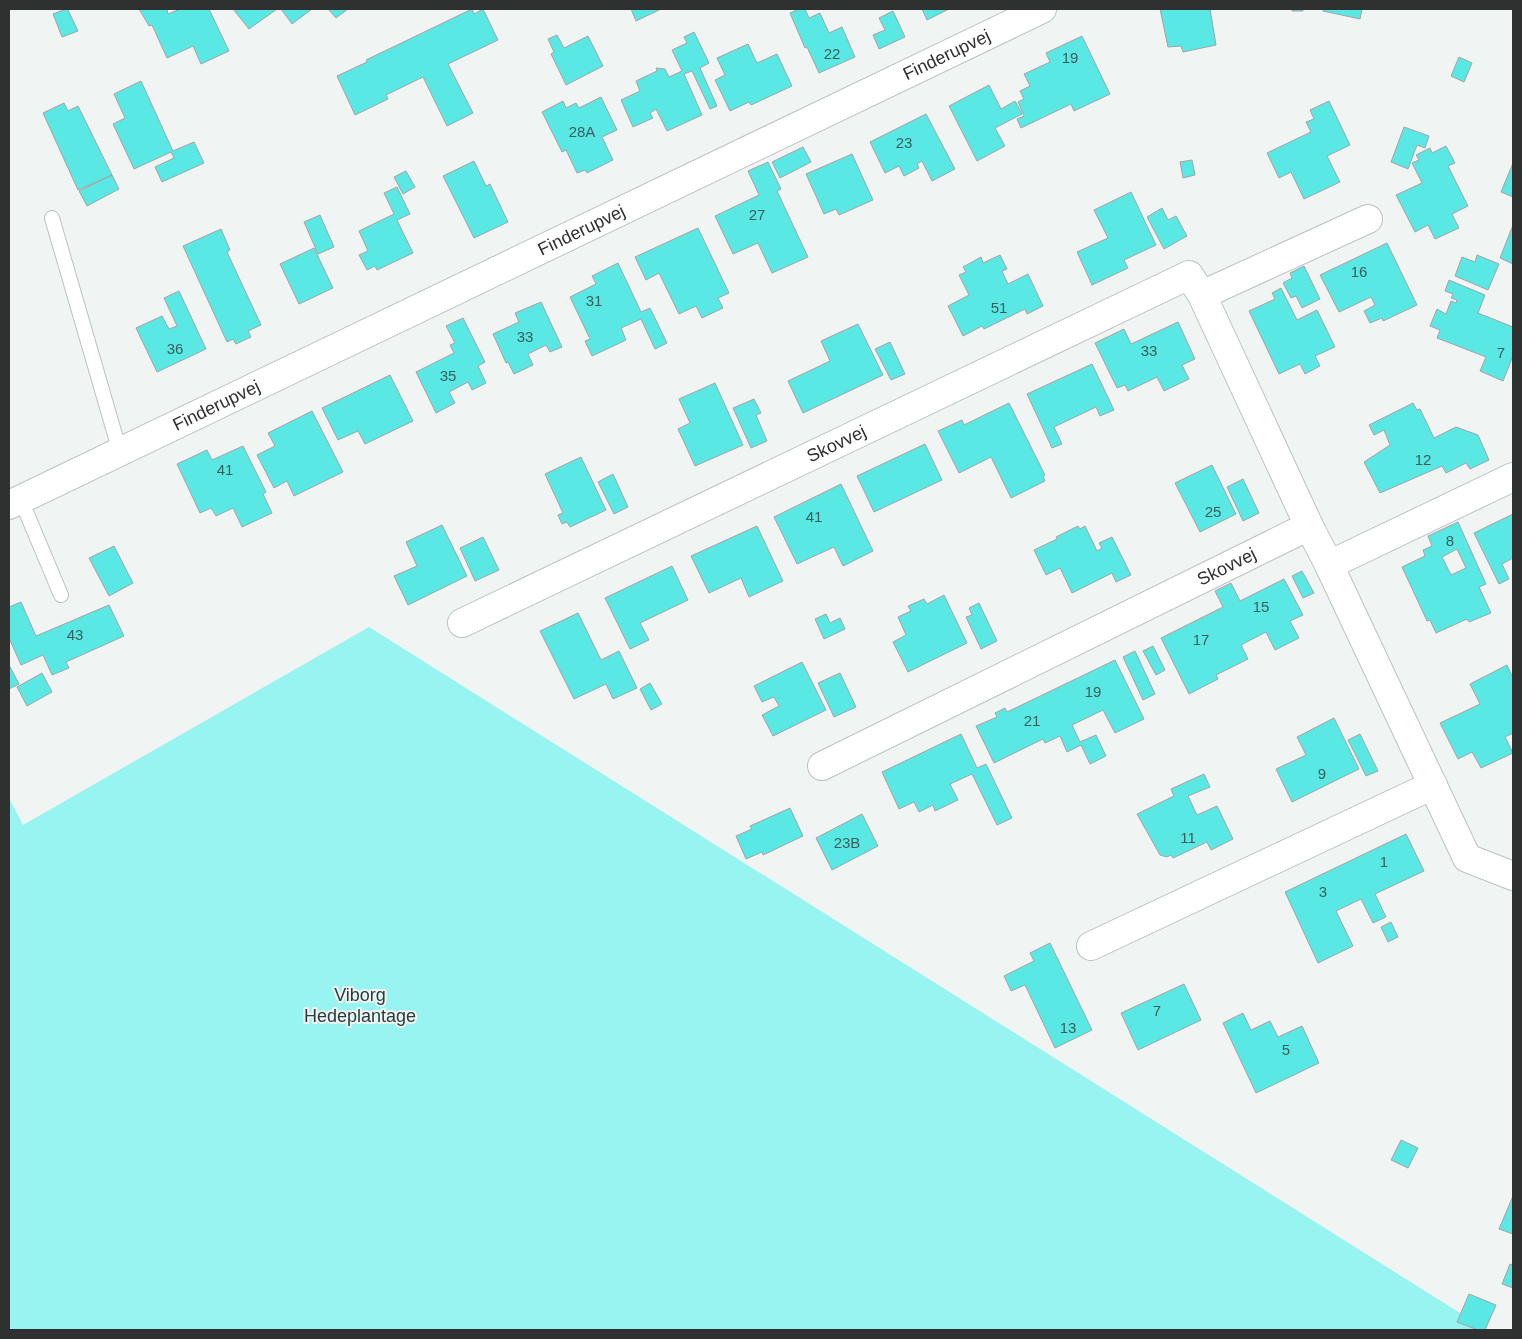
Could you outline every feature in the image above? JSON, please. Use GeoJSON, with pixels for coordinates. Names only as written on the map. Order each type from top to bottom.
{"type":"FeatureCollection","features":[{"type":"Feature","properties":{"kind":"street","name":"Finderupvej"},"geometry":{"type":"LineString","coordinates":[[15,503],[1042,9]]}},
{"type":"Feature","properties":{"kind":"street"},"geometry":{"type":"LineString","coordinates":[[1202,294],[1368,219]]}},
{"type":"Feature","properties":{"kind":"street","name":"Skovvej"},"geometry":{"type":"LineString","coordinates":[[462,623],[1189,275],[1202,294],[1309,526],[1467,858],[1513,876]]}},
{"type":"Feature","properties":{"kind":"street"},"geometry":{"type":"LineString","coordinates":[[1329,565],[1513,477]]}},
{"type":"Feature","properties":{"kind":"street","name":"Skovvej"},"geometry":{"type":"LineString","coordinates":[[822,766],[1309,526]]}},
{"type":"Feature","properties":{"kind":"street"},"geometry":{"type":"LineString","coordinates":[[1091,946],[1433,786]]}},
{"type":"Feature","properties":{"kind":"lane"},"geometry":{"type":"LineString","coordinates":[[52,218],[120,452]]}},
{"type":"Feature","properties":{"kind":"lane"},"geometry":{"type":"LineString","coordinates":[[15,503],[61,595]]}},
{"type":"Feature","properties":{"kind":"green space","name":"Viborg Hedeplantage"},"geometry":{"type":"Polygon","coordinates":[[[369,627],[1487,1330],[9,1330],[9,798],[23,825],[369,627]]]}},
{"type":"Feature","properties":{"kind":"building"},"geometry":{"type":"Polygon","coordinates":[[[70,9],[68,10],[78,31],[62,37],[53,14],[70,9]]]}},
{"type":"Feature","properties":{"kind":"building"},"geometry":{"type":"Polygon","coordinates":[[[139,9],[167,9],[168,14],[180,9],[209,9],[229,51],[201,64],[193,46],[167,58],[152,25],[149,26],[139,9]]]}},
{"type":"Feature","properties":{"kind":"building"},"geometry":{"type":"Polygon","coordinates":[[[233,9],[277,9],[249,29],[233,9]]]}},
{"type":"Feature","properties":{"kind":"building"},"geometry":{"type":"Polygon","coordinates":[[[281,9],[312,9],[292,24],[281,9]]]}},
{"type":"Feature","properties":{"kind":"building"},"geometry":{"type":"Polygon","coordinates":[[[328,9],[348,9],[336,18],[328,9]]]}},
{"type":"Feature","properties":{"kind":"building"},"geometry":{"type":"Polygon","coordinates":[[[472,9],[474,14],[483,9],[498,40],[448,64],[473,113],[447,126],[423,77],[386,95],[388,99],[355,115],[337,76],[472,9]]]}},
{"type":"Feature","properties":{"kind":"building"},"geometry":{"type":"Polygon","coordinates":[[[631,9],[661,9],[636,21],[631,9]]]}},
{"type":"Feature","properties":{"kind":"building"},"geometry":{"type":"Polygon","coordinates":[[[799,9],[805,9],[809,18],[820,13],[829,33],[842,27],[855,57],[819,73],[807,47],[805,48],[790,13],[799,9]]]}},
{"type":"Feature","properties":{"kind":"building"},"geometry":{"type":"Polygon","coordinates":[[[922,9],[949,9],[927,20],[922,9]]]}},
{"type":"Feature","properties":{"kind":"building"},"geometry":{"type":"Polygon","coordinates":[[[1160,9],[1210,9],[1216,45],[1183,52],[1181,46],[1168,47],[1160,9]]]}},
{"type":"Feature","properties":{"kind":"building"},"geometry":{"type":"Polygon","coordinates":[[[1292,9],[1303,9],[1303,11],[1292,11],[1292,9]]]}},
{"type":"Feature","properties":{"kind":"building"},"geometry":{"type":"Polygon","coordinates":[[[1324,9],[1362,9],[1360,19],[1323,11],[1324,9]]]}},
{"type":"Feature","properties":{"kind":"building"},"geometry":{"type":"Polygon","coordinates":[[[893,11],[905,37],[879,49],[873,35],[885,30],[879,18],[893,11]]]}},
{"type":"Feature","properties":{"kind":"building"},"geometry":{"type":"Polygon","coordinates":[[[694,32],[709,63],[700,68],[717,106],[710,109],[692,71],[684,74],[702,115],[667,131],[656,109],[650,113],[653,118],[633,127],[621,100],[640,91],[636,81],[657,71],[656,68],[665,69],[669,77],[682,71],[672,50],[687,43],[684,37],[694,32]]]}},
{"type":"Feature","properties":{"kind":"building"},"geometry":{"type":"Polygon","coordinates":[[[557,35],[564,48],[588,36],[603,66],[566,85],[551,54],[554,52],[548,39],[557,35]]]}},
{"type":"Feature","properties":{"kind":"building"},"geometry":{"type":"Polygon","coordinates":[[[1082,36],[1110,94],[1074,111],[1071,104],[1021,128],[1017,119],[1024,116],[1018,102],[1024,99],[1020,91],[1030,86],[1024,74],[1050,62],[1046,53],[1082,36]]]}},
{"type":"Feature","properties":{"kind":"building"},"geometry":{"type":"Polygon","coordinates":[[[748,44],[757,63],[777,54],[792,86],[751,105],[749,102],[730,111],[715,80],[725,75],[717,58],[748,44]]]}},
{"type":"Feature","properties":{"kind":"building"},"geometry":{"type":"Polygon","coordinates":[[[1459,57],[1472,63],[1464,82],[1451,76],[1459,57]]]}},
{"type":"Feature","properties":{"kind":"building"},"geometry":{"type":"Polygon","coordinates":[[[141,81],[173,151],[194,142],[204,163],[162,182],[155,167],[174,158],[171,152],[134,169],[113,124],[125,118],[114,94],[141,81]]]}},
{"type":"Feature","properties":{"kind":"building"},"geometry":{"type":"Polygon","coordinates":[[[989,85],[1001,109],[1015,101],[1022,114],[995,128],[1005,146],[977,161],[949,106],[989,85]]]}},
{"type":"Feature","properties":{"kind":"building"},"geometry":{"type":"Polygon","coordinates":[[[601,97],[617,130],[602,137],[613,160],[587,173],[585,170],[577,173],[566,150],[562,152],[542,112],[563,101],[566,108],[576,103],[579,108],[601,97]]]}},
{"type":"Feature","properties":{"kind":"building"},"geometry":{"type":"Polygon","coordinates":[[[1329,101],[1350,145],[1327,156],[1340,182],[1304,199],[1291,172],[1279,178],[1267,153],[1311,132],[1306,122],[1314,119],[1310,110],[1329,101]]]}},
{"type":"Feature","properties":{"kind":"building"},"geometry":{"type":"Polygon","coordinates":[[[64,103],[68,111],[78,106],[112,175],[78,190],[43,113],[64,103]]]}},
{"type":"Feature","properties":{"kind":"building"},"geometry":{"type":"Polygon","coordinates":[[[926,114],[955,169],[932,181],[922,161],[917,164],[919,168],[904,176],[899,166],[885,173],[870,142],[926,114]]]}},
{"type":"Feature","properties":{"kind":"building"},"geometry":{"type":"Polygon","coordinates":[[[1404,127],[1429,136],[1425,148],[1417,145],[1408,169],[1391,162],[1404,127]]]}},
{"type":"Feature","properties":{"kind":"building"},"geometry":{"type":"Polygon","coordinates":[[[1446,146],[1455,163],[1448,166],[1468,206],[1452,214],[1459,228],[1435,239],[1428,225],[1415,232],[1396,195],[1422,183],[1412,163],[1419,160],[1416,155],[1430,148],[1432,153],[1446,146]]]}},
{"type":"Feature","properties":{"kind":"building"},"geometry":{"type":"Polygon","coordinates":[[[803,147],[811,162],[780,178],[772,162],[803,147]]]}},
{"type":"Feature","properties":{"kind":"building"},"geometry":{"type":"Polygon","coordinates":[[[852,154],[873,200],[839,215],[836,209],[824,214],[806,174],[852,154]]]}},
{"type":"Feature","properties":{"kind":"building"},"geometry":{"type":"Polygon","coordinates":[[[1192,160],[1195,175],[1183,178],[1180,162],[1192,160]]]}},
{"type":"Feature","properties":{"kind":"building"},"geometry":{"type":"Polygon","coordinates":[[[474,161],[486,186],[490,184],[508,222],[474,238],[443,176],[474,161]]]}},
{"type":"Feature","properties":{"kind":"building"},"geometry":{"type":"Polygon","coordinates":[[[768,162],[781,189],[777,191],[808,257],[772,273],[758,243],[733,254],[715,216],[759,195],[748,171],[768,162]]]}},
{"type":"Feature","properties":{"kind":"building"},"geometry":{"type":"Polygon","coordinates":[[[1513,163],[1513,197],[1501,192],[1513,163]]]}},
{"type":"Feature","properties":{"kind":"building"},"geometry":{"type":"Polygon","coordinates":[[[406,171],[415,187],[403,194],[394,177],[406,171]]]}},
{"type":"Feature","properties":{"kind":"building"},"geometry":{"type":"Polygon","coordinates":[[[112,175],[119,189],[87,206],[79,191],[112,175]]]}},
{"type":"Feature","properties":{"kind":"building"},"geometry":{"type":"Polygon","coordinates":[[[397,187],[410,214],[397,220],[413,253],[377,270],[375,266],[367,270],[359,255],[368,251],[359,231],[394,214],[384,193],[397,187]]]}},
{"type":"Feature","properties":{"kind":"building"},"geometry":{"type":"Polygon","coordinates":[[[1131,192],[1156,245],[1124,260],[1128,268],[1092,285],[1077,252],[1108,238],[1094,210],[1131,192]]]}},
{"type":"Feature","properties":{"kind":"building"},"geometry":{"type":"Polygon","coordinates":[[[1162,208],[1168,220],[1176,216],[1187,236],[1164,249],[1147,217],[1162,208]]]}},
{"type":"Feature","properties":{"kind":"building"},"geometry":{"type":"Polygon","coordinates":[[[320,215],[334,247],[318,254],[304,222],[320,215]]]}},
{"type":"Feature","properties":{"kind":"building"},"geometry":{"type":"Polygon","coordinates":[[[1513,225],[1513,264],[1500,258],[1513,225]]]}},
{"type":"Feature","properties":{"kind":"building"},"geometry":{"type":"Polygon","coordinates":[[[698,228],[729,293],[718,298],[723,308],[702,318],[696,306],[679,314],[659,273],[646,280],[635,257],[698,228]]]}},
{"type":"Feature","properties":{"kind":"building"},"geometry":{"type":"Polygon","coordinates":[[[221,229],[230,250],[227,252],[261,325],[248,331],[251,337],[236,344],[233,339],[227,342],[183,246],[221,229]]]}},
{"type":"Feature","properties":{"kind":"building"},"geometry":{"type":"Polygon","coordinates":[[[1387,243],[1417,305],[1383,321],[1382,318],[1370,323],[1364,311],[1375,305],[1371,297],[1339,312],[1320,275],[1387,243]]]}},
{"type":"Feature","properties":{"kind":"building"},"geometry":{"type":"Polygon","coordinates":[[[314,248],[333,288],[299,304],[280,264],[314,248]]]}},
{"type":"Feature","properties":{"kind":"building"},"geometry":{"type":"Polygon","coordinates":[[[1000,255],[1007,269],[1002,271],[1008,284],[1028,274],[1043,306],[1027,314],[1025,309],[984,329],[982,326],[963,336],[948,306],[969,295],[959,275],[966,272],[963,267],[981,257],[983,263],[1000,255]]]}},
{"type":"Feature","properties":{"kind":"building"},"geometry":{"type":"Polygon","coordinates":[[[1477,255],[1499,264],[1488,290],[1455,276],[1462,257],[1475,262],[1477,255]]]}},
{"type":"Feature","properties":{"kind":"building"},"geometry":{"type":"Polygon","coordinates":[[[618,263],[641,312],[650,308],[667,343],[655,349],[641,319],[621,328],[626,340],[592,356],[585,341],[590,339],[570,297],[596,284],[592,276],[618,263]]]}},
{"type":"Feature","properties":{"kind":"building"},"geometry":{"type":"Polygon","coordinates":[[[1304,266],[1320,299],[1302,308],[1296,296],[1291,298],[1283,283],[1292,278],[1290,273],[1304,266]]]}},
{"type":"Feature","properties":{"kind":"building"},"geometry":{"type":"Polygon","coordinates":[[[1449,280],[1485,295],[1478,313],[1513,327],[1513,356],[1503,381],[1480,371],[1486,357],[1437,338],[1440,330],[1430,326],[1437,309],[1446,314],[1451,301],[1456,303],[1457,300],[1451,298],[1453,294],[1445,291],[1449,280]]]}},
{"type":"Feature","properties":{"kind":"building"},"geometry":{"type":"Polygon","coordinates":[[[1281,288],[1297,320],[1317,310],[1335,347],[1315,356],[1320,366],[1305,374],[1300,364],[1279,374],[1249,311],[1275,299],[1272,293],[1281,288]]]}},
{"type":"Feature","properties":{"kind":"building"},"geometry":{"type":"Polygon","coordinates":[[[179,291],[206,349],[157,372],[136,328],[162,316],[169,329],[177,326],[164,298],[179,291]]]}},
{"type":"Feature","properties":{"kind":"building"},"geometry":{"type":"Polygon","coordinates":[[[541,302],[562,347],[550,352],[546,345],[528,354],[533,365],[514,374],[508,362],[506,363],[493,334],[519,322],[515,313],[541,302]]]}},
{"type":"Feature","properties":{"kind":"building"},"geometry":{"type":"Polygon","coordinates":[[[463,318],[485,362],[478,366],[486,383],[472,390],[468,382],[449,392],[455,403],[436,413],[416,372],[454,353],[450,345],[455,343],[446,326],[463,318]]]}},
{"type":"Feature","properties":{"kind":"building"},"geometry":{"type":"Polygon","coordinates":[[[1178,322],[1195,359],[1182,365],[1189,379],[1164,391],[1157,377],[1128,391],[1125,385],[1117,388],[1095,343],[1124,329],[1131,344],[1178,322]]]}},
{"type":"Feature","properties":{"kind":"building"},"geometry":{"type":"Polygon","coordinates":[[[858,324],[883,375],[803,413],[788,381],[830,361],[821,341],[858,324]]]}},
{"type":"Feature","properties":{"kind":"building"},"geometry":{"type":"Polygon","coordinates":[[[890,342],[905,374],[891,380],[875,349],[890,342]]]}},
{"type":"Feature","properties":{"kind":"building"},"geometry":{"type":"Polygon","coordinates":[[[1092,364],[1114,410],[1100,416],[1096,407],[1054,427],[1062,444],[1052,448],[1027,394],[1092,364]]]}},
{"type":"Feature","properties":{"kind":"building"},"geometry":{"type":"Polygon","coordinates":[[[390,375],[413,421],[365,444],[358,431],[338,440],[322,408],[390,375]]]}},
{"type":"Feature","properties":{"kind":"building"},"geometry":{"type":"Polygon","coordinates":[[[715,383],[743,445],[695,466],[678,429],[690,423],[679,399],[715,383]]]}},
{"type":"Feature","properties":{"kind":"building"},"geometry":{"type":"Polygon","coordinates":[[[754,399],[761,413],[756,415],[767,441],[751,448],[733,408],[754,399]]]}},
{"type":"Feature","properties":{"kind":"building"},"geometry":{"type":"Polygon","coordinates":[[[1009,403],[1045,475],[1043,476],[1045,481],[1011,498],[991,457],[959,473],[938,431],[962,420],[964,425],[1009,403]]]}},
{"type":"Feature","properties":{"kind":"building"},"geometry":{"type":"Polygon","coordinates":[[[1413,403],[1417,410],[1420,409],[1434,438],[1456,427],[1478,435],[1489,460],[1470,469],[1466,463],[1446,473],[1442,466],[1380,493],[1364,462],[1390,445],[1384,430],[1374,435],[1369,425],[1413,403]]]}},
{"type":"Feature","properties":{"kind":"building"},"geometry":{"type":"Polygon","coordinates":[[[312,411],[343,472],[294,496],[287,481],[274,488],[257,455],[275,446],[268,433],[312,411]]]}},
{"type":"Feature","properties":{"kind":"building"},"geometry":{"type":"Polygon","coordinates":[[[925,444],[942,480],[874,512],[857,476],[925,444]]]}},
{"type":"Feature","properties":{"kind":"building"},"geometry":{"type":"Polygon","coordinates":[[[243,446],[266,492],[263,494],[272,513],[242,527],[233,508],[216,516],[211,508],[200,513],[177,464],[207,450],[212,460],[243,446]]]}},
{"type":"Feature","properties":{"kind":"building"},"geometry":{"type":"Polygon","coordinates":[[[581,457],[606,510],[570,527],[567,522],[562,524],[558,515],[563,513],[545,474],[581,457]]]}},
{"type":"Feature","properties":{"kind":"building"},"geometry":{"type":"Polygon","coordinates":[[[1212,465],[1236,514],[1200,532],[1175,483],[1212,465]]]}},
{"type":"Feature","properties":{"kind":"building"},"geometry":{"type":"Polygon","coordinates":[[[613,474],[628,507],[614,514],[598,482],[613,474]]]}},
{"type":"Feature","properties":{"kind":"building"},"geometry":{"type":"Polygon","coordinates":[[[1243,479],[1259,513],[1243,521],[1227,487],[1243,479]]]}},
{"type":"Feature","properties":{"kind":"building"},"geometry":{"type":"Polygon","coordinates":[[[841,484],[873,551],[843,566],[834,547],[797,564],[774,517],[841,484]]]}},
{"type":"Feature","properties":{"kind":"building"},"geometry":{"type":"Polygon","coordinates":[[[1513,514],[1513,558],[1502,564],[1509,579],[1499,584],[1474,533],[1513,514]]]}},
{"type":"Feature","properties":{"kind":"building"},"geometry":{"type":"Polygon","coordinates":[[[1458,522],[1486,584],[1479,587],[1491,613],[1469,622],[1467,619],[1436,633],[1430,620],[1427,621],[1402,567],[1425,556],[1423,550],[1432,546],[1428,536],[1458,522]],[[1457,549],[1442,557],[1451,575],[1466,568],[1457,549]]]}},
{"type":"Feature","properties":{"kind":"building"},"geometry":{"type":"Polygon","coordinates":[[[442,525],[467,576],[408,605],[394,576],[417,566],[406,542],[442,525]]]}},
{"type":"Feature","properties":{"kind":"building"},"geometry":{"type":"Polygon","coordinates":[[[757,526],[783,581],[749,597],[741,578],[709,593],[691,556],[757,526]]]}},
{"type":"Feature","properties":{"kind":"building"},"geometry":{"type":"Polygon","coordinates":[[[1078,526],[1080,529],[1085,526],[1097,551],[1102,548],[1099,543],[1112,537],[1131,575],[1116,582],[1112,573],[1072,593],[1060,568],[1046,575],[1034,550],[1078,526]]]}},
{"type":"Feature","properties":{"kind":"building"},"geometry":{"type":"Polygon","coordinates":[[[483,537],[499,570],[475,581],[460,548],[483,537]]]}},
{"type":"Feature","properties":{"kind":"building"},"geometry":{"type":"Polygon","coordinates":[[[114,546],[133,583],[109,596],[89,558],[114,546]]]}},
{"type":"Feature","properties":{"kind":"building"},"geometry":{"type":"Polygon","coordinates":[[[672,566],[688,600],[640,623],[649,640],[630,649],[605,598],[672,566]]]}},
{"type":"Feature","properties":{"kind":"building"},"geometry":{"type":"Polygon","coordinates":[[[1302,571],[1314,593],[1303,598],[1292,576],[1302,571]]]}},
{"type":"Feature","properties":{"kind":"building"},"geometry":{"type":"Polygon","coordinates":[[[1284,579],[1303,615],[1290,621],[1299,638],[1275,650],[1266,632],[1241,645],[1248,659],[1216,675],[1218,679],[1189,694],[1161,638],[1223,607],[1215,591],[1231,583],[1240,601],[1284,579]]]}},
{"type":"Feature","properties":{"kind":"building"},"geometry":{"type":"Polygon","coordinates":[[[944,595],[967,643],[908,672],[893,642],[906,635],[898,617],[911,611],[908,606],[924,599],[927,604],[944,595]]]}},
{"type":"Feature","properties":{"kind":"building"},"geometry":{"type":"Polygon","coordinates":[[[21,602],[36,636],[109,605],[124,636],[66,662],[69,668],[52,675],[43,655],[21,665],[9,638],[9,607],[21,602]]]}},
{"type":"Feature","properties":{"kind":"building"},"geometry":{"type":"Polygon","coordinates":[[[979,603],[997,641],[981,649],[966,617],[972,615],[969,608],[979,603]]]}},
{"type":"Feature","properties":{"kind":"building"},"geometry":{"type":"Polygon","coordinates":[[[578,613],[601,660],[619,651],[637,688],[613,699],[606,684],[574,699],[540,631],[578,613]]]}},
{"type":"Feature","properties":{"kind":"building"},"geometry":{"type":"Polygon","coordinates":[[[826,614],[830,623],[840,618],[845,629],[824,639],[815,619],[826,614]]]}},
{"type":"Feature","properties":{"kind":"building"},"geometry":{"type":"Polygon","coordinates":[[[1153,646],[1165,670],[1156,675],[1143,651],[1153,646]]]}},
{"type":"Feature","properties":{"kind":"building"},"geometry":{"type":"Polygon","coordinates":[[[1135,651],[1155,694],[1143,700],[1123,657],[1135,651]]]}},
{"type":"Feature","properties":{"kind":"building"},"geometry":{"type":"Polygon","coordinates":[[[1115,660],[1144,719],[1115,733],[1103,710],[1072,725],[1080,742],[1096,735],[1106,756],[1090,764],[1081,745],[1067,752],[1060,736],[1045,743],[1043,739],[994,763],[976,726],[997,717],[995,713],[1005,708],[1007,712],[1115,660]]]}},
{"type":"Feature","properties":{"kind":"building"},"geometry":{"type":"Polygon","coordinates":[[[802,662],[826,710],[773,736],[762,715],[779,706],[774,697],[762,702],[754,686],[802,662]]]}},
{"type":"Feature","properties":{"kind":"building"},"geometry":{"type":"Polygon","coordinates":[[[9,665],[19,684],[9,689],[9,665]]]}},
{"type":"Feature","properties":{"kind":"building"},"geometry":{"type":"Polygon","coordinates":[[[1507,665],[1513,678],[1513,733],[1505,737],[1513,753],[1481,768],[1472,752],[1458,759],[1440,723],[1480,704],[1470,684],[1507,665]]]}},
{"type":"Feature","properties":{"kind":"building"},"geometry":{"type":"Polygon","coordinates":[[[42,673],[52,692],[27,706],[17,687],[42,673]]]}},
{"type":"Feature","properties":{"kind":"building"},"geometry":{"type":"Polygon","coordinates":[[[840,673],[856,707],[834,717],[818,683],[840,673]]]}},
{"type":"Feature","properties":{"kind":"building"},"geometry":{"type":"Polygon","coordinates":[[[650,683],[662,704],[651,710],[640,689],[650,683]]]}},
{"type":"Feature","properties":{"kind":"building"},"geometry":{"type":"Polygon","coordinates":[[[1334,718],[1359,769],[1292,802],[1276,769],[1306,755],[1297,737],[1334,718]]]}},
{"type":"Feature","properties":{"kind":"building"},"geometry":{"type":"Polygon","coordinates":[[[961,734],[977,768],[986,764],[1012,818],[997,825],[972,774],[950,784],[958,800],[935,811],[933,805],[919,812],[914,802],[899,809],[882,772],[961,734]]]}},
{"type":"Feature","properties":{"kind":"building"},"geometry":{"type":"Polygon","coordinates":[[[1360,734],[1378,771],[1366,776],[1348,740],[1360,734]]]}},
{"type":"Feature","properties":{"kind":"building"},"geometry":{"type":"Polygon","coordinates":[[[1204,774],[1210,787],[1188,796],[1197,815],[1217,806],[1233,839],[1211,850],[1207,842],[1173,858],[1171,855],[1167,857],[1160,855],[1137,814],[1174,796],[1171,789],[1204,774]]]}},
{"type":"Feature","properties":{"kind":"building"},"geometry":{"type":"Polygon","coordinates":[[[790,808],[803,836],[763,855],[762,852],[746,859],[736,836],[752,829],[750,826],[790,808]]]}},
{"type":"Feature","properties":{"kind":"building"},"geometry":{"type":"Polygon","coordinates":[[[862,814],[878,846],[832,870],[816,838],[862,814]]]}},
{"type":"Feature","properties":{"kind":"building"},"geometry":{"type":"Polygon","coordinates":[[[1406,834],[1424,871],[1375,894],[1386,917],[1373,923],[1361,899],[1336,911],[1353,946],[1318,963],[1285,892],[1406,834]]]}},
{"type":"Feature","properties":{"kind":"building"},"geometry":{"type":"Polygon","coordinates":[[[1391,922],[1398,937],[1388,942],[1381,927],[1391,922]]]}},
{"type":"Feature","properties":{"kind":"building"},"geometry":{"type":"Polygon","coordinates":[[[1050,943],[1092,1030],[1055,1048],[1025,985],[1011,991],[1004,976],[1034,961],[1030,953],[1050,943]]]}},
{"type":"Feature","properties":{"kind":"building"},"geometry":{"type":"Polygon","coordinates":[[[1184,984],[1201,1020],[1138,1050],[1121,1013],[1184,984]]]}},
{"type":"Feature","properties":{"kind":"building"},"geometry":{"type":"Polygon","coordinates":[[[1243,1013],[1251,1030],[1270,1021],[1278,1037],[1302,1026],[1319,1063],[1256,1093],[1223,1023],[1243,1013]]]}},
{"type":"Feature","properties":{"kind":"building"},"geometry":{"type":"Polygon","coordinates":[[[1401,1140],[1418,1148],[1408,1168],[1391,1160],[1401,1140]]]}},
{"type":"Feature","properties":{"kind":"building"},"geometry":{"type":"Polygon","coordinates":[[[1513,1196],[1513,1234],[1499,1229],[1513,1196]]]}},
{"type":"Feature","properties":{"kind":"building"},"geometry":{"type":"Polygon","coordinates":[[[1510,1264],[1513,1265],[1513,1288],[1502,1284],[1510,1264]]]}},
{"type":"Feature","properties":{"kind":"building"},"geometry":{"type":"Polygon","coordinates":[[[1469,1294],[1496,1305],[1485,1330],[1478,1330],[1457,1322],[1469,1294]]]}}]}
